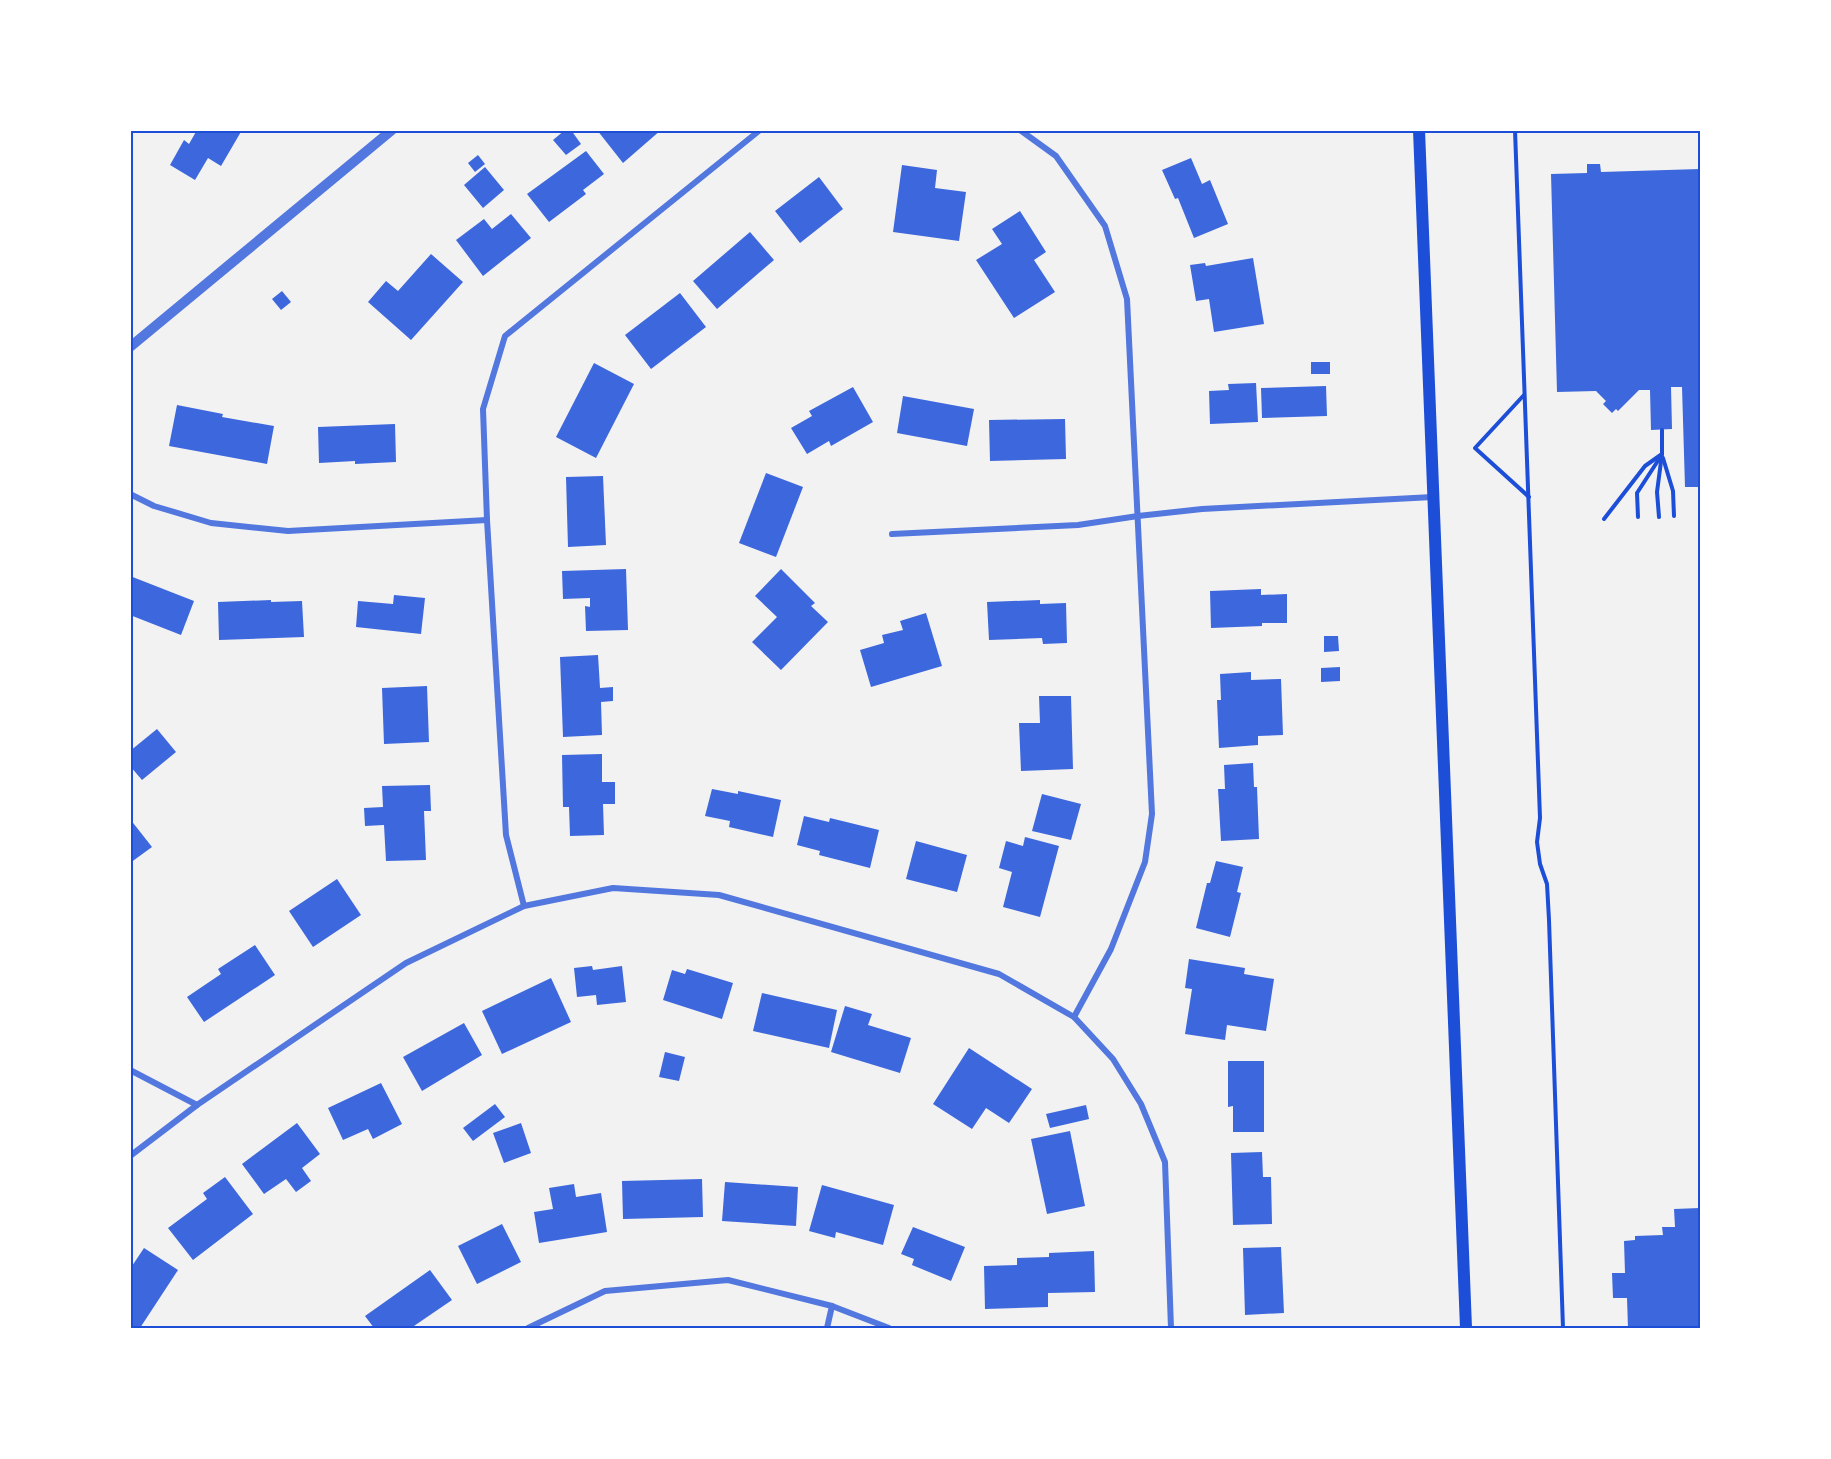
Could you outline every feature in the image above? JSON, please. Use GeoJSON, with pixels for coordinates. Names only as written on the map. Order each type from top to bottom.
{"type":"FeatureCollection","features":[{"type":"Feature","properties":{"kind":"main road"},"geometry":{"type":"LineString","coordinates":[[1419,130],[1466,1329]]}},
{"type":"Feature","properties":{"kind":"street"},"geometry":{"type":"LineString","coordinates":[[130,347],[392,130]]}},
{"type":"Feature","properties":{"kind":"street"},"geometry":{"type":"LineString","coordinates":[[524,906],[506,835],[487,519],[483,409],[505,336],[760,130]]}},
{"type":"Feature","properties":{"kind":"street"},"geometry":{"type":"LineString","coordinates":[[1020,130],[1056,156],[1105,226],[1127,299],[1152,814],[1145,862],[1111,950],[1074,1017]]}},
{"type":"Feature","properties":{"kind":"street"},"geometry":{"type":"LineString","coordinates":[[130,494],[154,506],[211,523],[288,531],[487,519]]}},
{"type":"Feature","properties":{"kind":"street"},"geometry":{"type":"LineString","coordinates":[[892,534],[1078,525],[1202,509],[1434,497]]}},
{"type":"Feature","properties":{"kind":"street"},"geometry":{"type":"LineString","coordinates":[[130,1156],[197,1106],[406,963],[524,906],[613,888],[719,894],[999,974],[1074,1017],[1113,1059],[1141,1104],[1165,1162],[1171,1329]]}},
{"type":"Feature","properties":{"kind":"street"},"geometry":{"type":"LineString","coordinates":[[130,1070],[197,1106]]}},
{"type":"Feature","properties":{"kind":"street"},"geometry":{"type":"LineString","coordinates":[[528,1329],[605,1292],[728,1280],[832,1306],[889,1329]]}},
{"type":"Feature","properties":{"kind":"street"},"geometry":{"type":"LineString","coordinates":[[826,1329],[832,1306]]}},
{"type":"Feature","properties":{"kind":"path"},"geometry":{"type":"LineString","coordinates":[[1515,130],[1540,818],[1537,842],[1540,864],[1547,884],[1549,911],[1563,1329]]}},
{"type":"Feature","properties":{"kind":"path"},"geometry":{"type":"LineString","coordinates":[[1524,394],[1475,448],[1529,497]]}},
{"type":"Feature","properties":{"kind":"path"},"geometry":{"type":"LineString","coordinates":[[1659,517],[1657,492],[1662,454],[1662,430]]}},
{"type":"Feature","properties":{"kind":"path"},"geometry":{"type":"LineString","coordinates":[[1662,454],[1673,491],[1674,516]]}},
{"type":"Feature","properties":{"kind":"path"},"geometry":{"type":"LineString","coordinates":[[1638,517],[1637,493],[1662,454]]}},
{"type":"Feature","properties":{"kind":"path"},"geometry":{"type":"LineString","coordinates":[[1604,519],[1645,466],[1662,454]]}},
{"type":"Feature","properties":{"kind":"building"},"geometry":{"type":"Polygon","coordinates":[[[197,130],[242,130],[221,166],[208,158],[195,180],[170,165],[184,140],[189,144],[197,130]]]}},
{"type":"Feature","properties":{"kind":"building"},"geometry":{"type":"Polygon","coordinates":[[[565,130],[571,130],[581,144],[566,155],[553,140],[565,130]]]}},
{"type":"Feature","properties":{"kind":"building"},"geometry":{"type":"Polygon","coordinates":[[[597,130],[661,130],[623,163],[597,130]]]}},
{"type":"Feature","properties":{"kind":"building"},"geometry":{"type":"Polygon","coordinates":[[[586,151],[604,174],[583,190],[586,194],[549,222],[527,194],[586,151]]]}},
{"type":"Feature","properties":{"kind":"building"},"geometry":{"type":"Polygon","coordinates":[[[478,155],[485,164],[475,172],[468,163],[478,155]]]}},
{"type":"Feature","properties":{"kind":"building"},"geometry":{"type":"Polygon","coordinates":[[[1191,158],[1202,184],[1210,180],[1228,224],[1194,238],[1178,198],[1175,199],[1162,170],[1191,158]]]}},
{"type":"Feature","properties":{"kind":"building"},"geometry":{"type":"Polygon","coordinates":[[[1587,164],[1600,164],[1601,172],[1700,169],[1700,487],[1685,487],[1682,387],[1671,387],[1672,429],[1651,430],[1650,390],[1639,390],[1618,411],[1616,409],[1612,413],[1603,404],[1606,401],[1596,391],[1557,392],[1551,174],[1587,173],[1587,164]]]}},
{"type":"Feature","properties":{"kind":"building"},"geometry":{"type":"Polygon","coordinates":[[[902,165],[937,170],[935,188],[966,192],[959,241],[893,232],[902,165]]]}},
{"type":"Feature","properties":{"kind":"building"},"geometry":{"type":"Polygon","coordinates":[[[485,167],[504,190],[483,208],[464,185],[485,167]]]}},
{"type":"Feature","properties":{"kind":"building"},"geometry":{"type":"Polygon","coordinates":[[[819,177],[843,209],[800,243],[775,211],[819,177]]]}},
{"type":"Feature","properties":{"kind":"building"},"geometry":{"type":"Polygon","coordinates":[[[1020,211],[1046,252],[1034,260],[1055,292],[1014,318],[976,260],[1002,244],[992,229],[1020,211]]]}},
{"type":"Feature","properties":{"kind":"building"},"geometry":{"type":"Polygon","coordinates":[[[511,214],[531,238],[483,276],[456,240],[484,219],[492,229],[511,214]]]}},
{"type":"Feature","properties":{"kind":"building"},"geometry":{"type":"Polygon","coordinates":[[[750,232],[774,260],[717,309],[693,281],[750,232]]]}},
{"type":"Feature","properties":{"kind":"building"},"geometry":{"type":"Polygon","coordinates":[[[431,254],[463,282],[411,340],[368,302],[386,281],[398,291],[431,254]]]}},
{"type":"Feature","properties":{"kind":"building"},"geometry":{"type":"Polygon","coordinates":[[[1253,258],[1264,324],[1214,332],[1209,299],[1196,301],[1190,265],[1205,263],[1206,266],[1253,258]]]}},
{"type":"Feature","properties":{"kind":"building"},"geometry":{"type":"Polygon","coordinates":[[[282,291],[291,302],[281,310],[272,299],[282,291]]]}},
{"type":"Feature","properties":{"kind":"building"},"geometry":{"type":"Polygon","coordinates":[[[680,293],[706,327],[651,369],[625,335],[680,293]]]}},
{"type":"Feature","properties":{"kind":"building"},"geometry":{"type":"Polygon","coordinates":[[[1311,362],[1330,362],[1330,374],[1311,374],[1311,362]]]}},
{"type":"Feature","properties":{"kind":"building"},"geometry":{"type":"Polygon","coordinates":[[[594,363],[634,384],[596,458],[556,437],[594,363]]]}},
{"type":"Feature","properties":{"kind":"building"},"geometry":{"type":"Polygon","coordinates":[[[1256,383],[1258,422],[1210,424],[1209,391],[1229,390],[1228,384],[1256,383]]]}},
{"type":"Feature","properties":{"kind":"building"},"geometry":{"type":"Polygon","coordinates":[[[1326,386],[1327,416],[1262,418],[1261,388],[1326,386]]]}},
{"type":"Feature","properties":{"kind":"building"},"geometry":{"type":"Polygon","coordinates":[[[853,387],[873,422],[831,446],[829,441],[807,454],[791,428],[812,416],[809,411],[853,387]]]}},
{"type":"Feature","properties":{"kind":"building"},"geometry":{"type":"Polygon","coordinates":[[[903,396],[974,409],[967,446],[897,433],[903,396]]]}},
{"type":"Feature","properties":{"kind":"building"},"geometry":{"type":"Polygon","coordinates":[[[177,405],[223,414],[222,417],[274,426],[267,464],[169,446],[177,405]]]}},
{"type":"Feature","properties":{"kind":"building"},"geometry":{"type":"Polygon","coordinates":[[[1065,419],[1066,459],[990,461],[989,420],[1065,419]]]}},
{"type":"Feature","properties":{"kind":"building"},"geometry":{"type":"Polygon","coordinates":[[[395,424],[396,462],[319,463],[318,427],[395,424]]]}},
{"type":"Feature","properties":{"kind":"building"},"geometry":{"type":"Polygon","coordinates":[[[766,473],[803,487],[776,557],[739,543],[766,473]]]}},
{"type":"Feature","properties":{"kind":"building"},"geometry":{"type":"Polygon","coordinates":[[[603,476],[606,545],[568,547],[566,477],[603,476]]]}},
{"type":"Feature","properties":{"kind":"building"},"geometry":{"type":"Polygon","coordinates":[[[626,569],[628,630],[586,631],[585,606],[590,607],[590,598],[563,599],[562,571],[626,569]]]}},
{"type":"Feature","properties":{"kind":"building"},"geometry":{"type":"Polygon","coordinates":[[[781,569],[815,603],[811,606],[828,622],[781,670],[752,642],[777,617],[755,596],[781,569]]]}},
{"type":"Feature","properties":{"kind":"building"},"geometry":{"type":"Polygon","coordinates":[[[130,576],[194,601],[181,635],[130,615],[130,576]]]}},
{"type":"Feature","properties":{"kind":"building"},"geometry":{"type":"Polygon","coordinates":[[[1261,589],[1261,595],[1287,594],[1287,623],[1211,628],[1210,591],[1261,589]]]}},
{"type":"Feature","properties":{"kind":"building"},"geometry":{"type":"Polygon","coordinates":[[[394,595],[425,598],[421,634],[356,627],[358,601],[393,604],[394,595]]]}},
{"type":"Feature","properties":{"kind":"building"},"geometry":{"type":"Polygon","coordinates":[[[271,600],[271,602],[302,601],[304,637],[219,640],[218,602],[271,600]]]}},
{"type":"Feature","properties":{"kind":"building"},"geometry":{"type":"Polygon","coordinates":[[[1040,600],[1040,604],[1066,603],[1067,643],[1043,644],[1042,638],[989,640],[987,602],[1040,600]]]}},
{"type":"Feature","properties":{"kind":"building"},"geometry":{"type":"Polygon","coordinates":[[[926,613],[942,666],[871,687],[860,650],[884,643],[882,635],[903,630],[900,621],[926,613]]]}},
{"type":"Feature","properties":{"kind":"building"},"geometry":{"type":"Polygon","coordinates":[[[1324,636],[1338,636],[1339,651],[1324,652],[1324,636]]]}},
{"type":"Feature","properties":{"kind":"building"},"geometry":{"type":"Polygon","coordinates":[[[598,655],[600,688],[613,687],[613,701],[601,702],[602,735],[563,737],[560,657],[598,655]]]}},
{"type":"Feature","properties":{"kind":"building"},"geometry":{"type":"Polygon","coordinates":[[[1340,667],[1340,681],[1321,682],[1321,668],[1340,667]]]}},
{"type":"Feature","properties":{"kind":"building"},"geometry":{"type":"Polygon","coordinates":[[[1251,672],[1251,680],[1281,679],[1283,735],[1258,736],[1258,745],[1219,748],[1217,700],[1221,700],[1220,674],[1251,672]]]}},
{"type":"Feature","properties":{"kind":"building"},"geometry":{"type":"Polygon","coordinates":[[[427,686],[429,742],[384,744],[382,688],[427,686]]]}},
{"type":"Feature","properties":{"kind":"building"},"geometry":{"type":"Polygon","coordinates":[[[1039,696],[1071,696],[1073,769],[1021,771],[1019,723],[1040,723],[1039,696]]]}},
{"type":"Feature","properties":{"kind":"building"},"geometry":{"type":"Polygon","coordinates":[[[157,729],[176,752],[142,780],[130,766],[130,751],[157,729]]]}},
{"type":"Feature","properties":{"kind":"building"},"geometry":{"type":"Polygon","coordinates":[[[602,754],[602,782],[615,782],[615,804],[603,804],[604,835],[570,836],[569,807],[563,807],[562,755],[602,754]]]}},
{"type":"Feature","properties":{"kind":"building"},"geometry":{"type":"Polygon","coordinates":[[[1253,763],[1254,787],[1257,787],[1259,839],[1221,841],[1218,789],[1225,789],[1224,765],[1253,763]]]}},
{"type":"Feature","properties":{"kind":"building"},"geometry":{"type":"Polygon","coordinates":[[[430,785],[431,811],[424,811],[426,860],[386,861],[384,825],[365,826],[364,808],[383,807],[382,786],[430,785]]]}},
{"type":"Feature","properties":{"kind":"building"},"geometry":{"type":"Polygon","coordinates":[[[712,789],[738,794],[738,791],[781,800],[773,837],[729,827],[730,821],[705,816],[712,789]]]}},
{"type":"Feature","properties":{"kind":"building"},"geometry":{"type":"Polygon","coordinates":[[[1042,794],[1081,804],[1071,840],[1032,831],[1042,794]]]}},
{"type":"Feature","properties":{"kind":"building"},"geometry":{"type":"Polygon","coordinates":[[[804,816],[829,822],[830,818],[879,830],[870,868],[819,855],[820,851],[797,845],[804,816]]]}},
{"type":"Feature","properties":{"kind":"building"},"geometry":{"type":"Polygon","coordinates":[[[130,819],[152,847],[130,863],[130,819]]]}},
{"type":"Feature","properties":{"kind":"building"},"geometry":{"type":"Polygon","coordinates":[[[1025,837],[1059,846],[1040,917],[1003,907],[1012,872],[999,868],[1006,841],[1023,846],[1025,837]]]}},
{"type":"Feature","properties":{"kind":"building"},"geometry":{"type":"Polygon","coordinates":[[[916,841],[967,855],[957,892],[906,879],[916,841]]]}},
{"type":"Feature","properties":{"kind":"building"},"geometry":{"type":"Polygon","coordinates":[[[1216,861],[1243,867],[1237,892],[1241,893],[1230,937],[1196,928],[1207,883],[1210,883],[1216,861]]]}},
{"type":"Feature","properties":{"kind":"building"},"geometry":{"type":"Polygon","coordinates":[[[337,879],[361,915],[313,947],[289,911],[337,879]]]}},
{"type":"Feature","properties":{"kind":"building"},"geometry":{"type":"Polygon","coordinates":[[[255,945],[275,975],[204,1022],[187,997],[221,974],[218,969],[255,945]]]}},
{"type":"Feature","properties":{"kind":"building"},"geometry":{"type":"Polygon","coordinates":[[[1189,959],[1245,968],[1244,974],[1274,979],[1266,1031],[1227,1025],[1225,1040],[1185,1034],[1192,989],[1185,988],[1189,959]]]}},
{"type":"Feature","properties":{"kind":"building"},"geometry":{"type":"Polygon","coordinates":[[[592,966],[593,970],[622,966],[626,1002],[597,1005],[596,995],[577,997],[574,968],[592,966]]]}},
{"type":"Feature","properties":{"kind":"building"},"geometry":{"type":"Polygon","coordinates":[[[687,969],[733,983],[722,1019],[663,1000],[672,970],[685,974],[687,969]]]}},
{"type":"Feature","properties":{"kind":"building"},"geometry":{"type":"Polygon","coordinates":[[[551,978],[571,1022],[502,1054],[482,1011],[551,978]]]}},
{"type":"Feature","properties":{"kind":"building"},"geometry":{"type":"Polygon","coordinates":[[[762,993],[837,1010],[829,1048],[753,1031],[762,993]]]}},
{"type":"Feature","properties":{"kind":"building"},"geometry":{"type":"Polygon","coordinates":[[[845,1006],[872,1014],[868,1025],[911,1038],[900,1073],[831,1052],[845,1006]]]}},
{"type":"Feature","properties":{"kind":"building"},"geometry":{"type":"Polygon","coordinates":[[[464,1023],[482,1055],[422,1091],[403,1057],[464,1023]]]}},
{"type":"Feature","properties":{"kind":"building"},"geometry":{"type":"Polygon","coordinates":[[[969,1048],[1032,1089],[1009,1123],[986,1108],[972,1129],[933,1104],[969,1048]]]}},
{"type":"Feature","properties":{"kind":"building"},"geometry":{"type":"Polygon","coordinates":[[[665,1052],[685,1057],[679,1081],[659,1077],[665,1052]]]}},
{"type":"Feature","properties":{"kind":"building"},"geometry":{"type":"Polygon","coordinates":[[[1228,1061],[1264,1061],[1264,1132],[1233,1132],[1233,1106],[1228,1107],[1228,1061]]]}},
{"type":"Feature","properties":{"kind":"building"},"geometry":{"type":"Polygon","coordinates":[[[381,1083],[402,1124],[373,1139],[368,1129],[343,1140],[328,1108],[381,1083]]]}},
{"type":"Feature","properties":{"kind":"building"},"geometry":{"type":"Polygon","coordinates":[[[495,1104],[505,1117],[473,1141],[463,1128],[495,1104]]]}},
{"type":"Feature","properties":{"kind":"building"},"geometry":{"type":"Polygon","coordinates":[[[1086,1105],[1089,1119],[1050,1128],[1046,1114],[1086,1105]]]}},
{"type":"Feature","properties":{"kind":"building"},"geometry":{"type":"Polygon","coordinates":[[[297,1123],[320,1154],[302,1168],[311,1181],[296,1192],[286,1179],[264,1194],[242,1164],[297,1123]]]}},
{"type":"Feature","properties":{"kind":"building"},"geometry":{"type":"Polygon","coordinates":[[[521,1123],[531,1153],[504,1163],[493,1133],[521,1123]]]}},
{"type":"Feature","properties":{"kind":"building"},"geometry":{"type":"Polygon","coordinates":[[[1070,1131],[1085,1206],[1047,1214],[1031,1139],[1070,1131]]]}},
{"type":"Feature","properties":{"kind":"building"},"geometry":{"type":"Polygon","coordinates":[[[1262,1152],[1263,1177],[1271,1177],[1272,1224],[1233,1225],[1231,1153],[1262,1152]]]}},
{"type":"Feature","properties":{"kind":"building"},"geometry":{"type":"Polygon","coordinates":[[[225,1177],[253,1214],[193,1260],[168,1228],[207,1199],[203,1193],[225,1177]]]}},
{"type":"Feature","properties":{"kind":"building"},"geometry":{"type":"Polygon","coordinates":[[[702,1179],[703,1217],[623,1219],[622,1181],[702,1179]]]}},
{"type":"Feature","properties":{"kind":"building"},"geometry":{"type":"Polygon","coordinates":[[[725,1182],[798,1187],[796,1226],[722,1221],[725,1182]]]}},
{"type":"Feature","properties":{"kind":"building"},"geometry":{"type":"Polygon","coordinates":[[[574,1184],[576,1197],[601,1193],[607,1232],[539,1243],[534,1212],[553,1209],[549,1188],[574,1184]]]}},
{"type":"Feature","properties":{"kind":"building"},"geometry":{"type":"Polygon","coordinates":[[[822,1185],[894,1205],[883,1245],[836,1232],[835,1238],[809,1231],[822,1185]]]}},
{"type":"Feature","properties":{"kind":"building"},"geometry":{"type":"Polygon","coordinates":[[[1700,1208],[1700,1328],[1628,1328],[1627,1298],[1613,1298],[1612,1273],[1625,1273],[1624,1241],[1635,1240],[1635,1236],[1663,1235],[1662,1227],[1675,1227],[1674,1209],[1700,1208]]]}},
{"type":"Feature","properties":{"kind":"building"},"geometry":{"type":"Polygon","coordinates":[[[502,1224],[521,1262],[477,1284],[458,1246],[502,1224]]]}},
{"type":"Feature","properties":{"kind":"building"},"geometry":{"type":"Polygon","coordinates":[[[913,1227],[965,1247],[951,1281],[912,1265],[914,1259],[901,1254],[913,1227]]]}},
{"type":"Feature","properties":{"kind":"building"},"geometry":{"type":"Polygon","coordinates":[[[1281,1247],[1284,1313],[1245,1315],[1243,1248],[1281,1247]]]}},
{"type":"Feature","properties":{"kind":"building"},"geometry":{"type":"Polygon","coordinates":[[[144,1248],[178,1270],[140,1328],[130,1328],[130,1269],[144,1248]]]}},
{"type":"Feature","properties":{"kind":"building"},"geometry":{"type":"Polygon","coordinates":[[[1094,1251],[1095,1292],[1048,1293],[1048,1307],[985,1309],[984,1266],[1017,1265],[1017,1258],[1049,1257],[1049,1253],[1094,1251]]]}},
{"type":"Feature","properties":{"kind":"building"},"geometry":{"type":"Polygon","coordinates":[[[430,1270],[452,1300],[411,1328],[374,1328],[365,1316],[430,1270]]]}}]}
